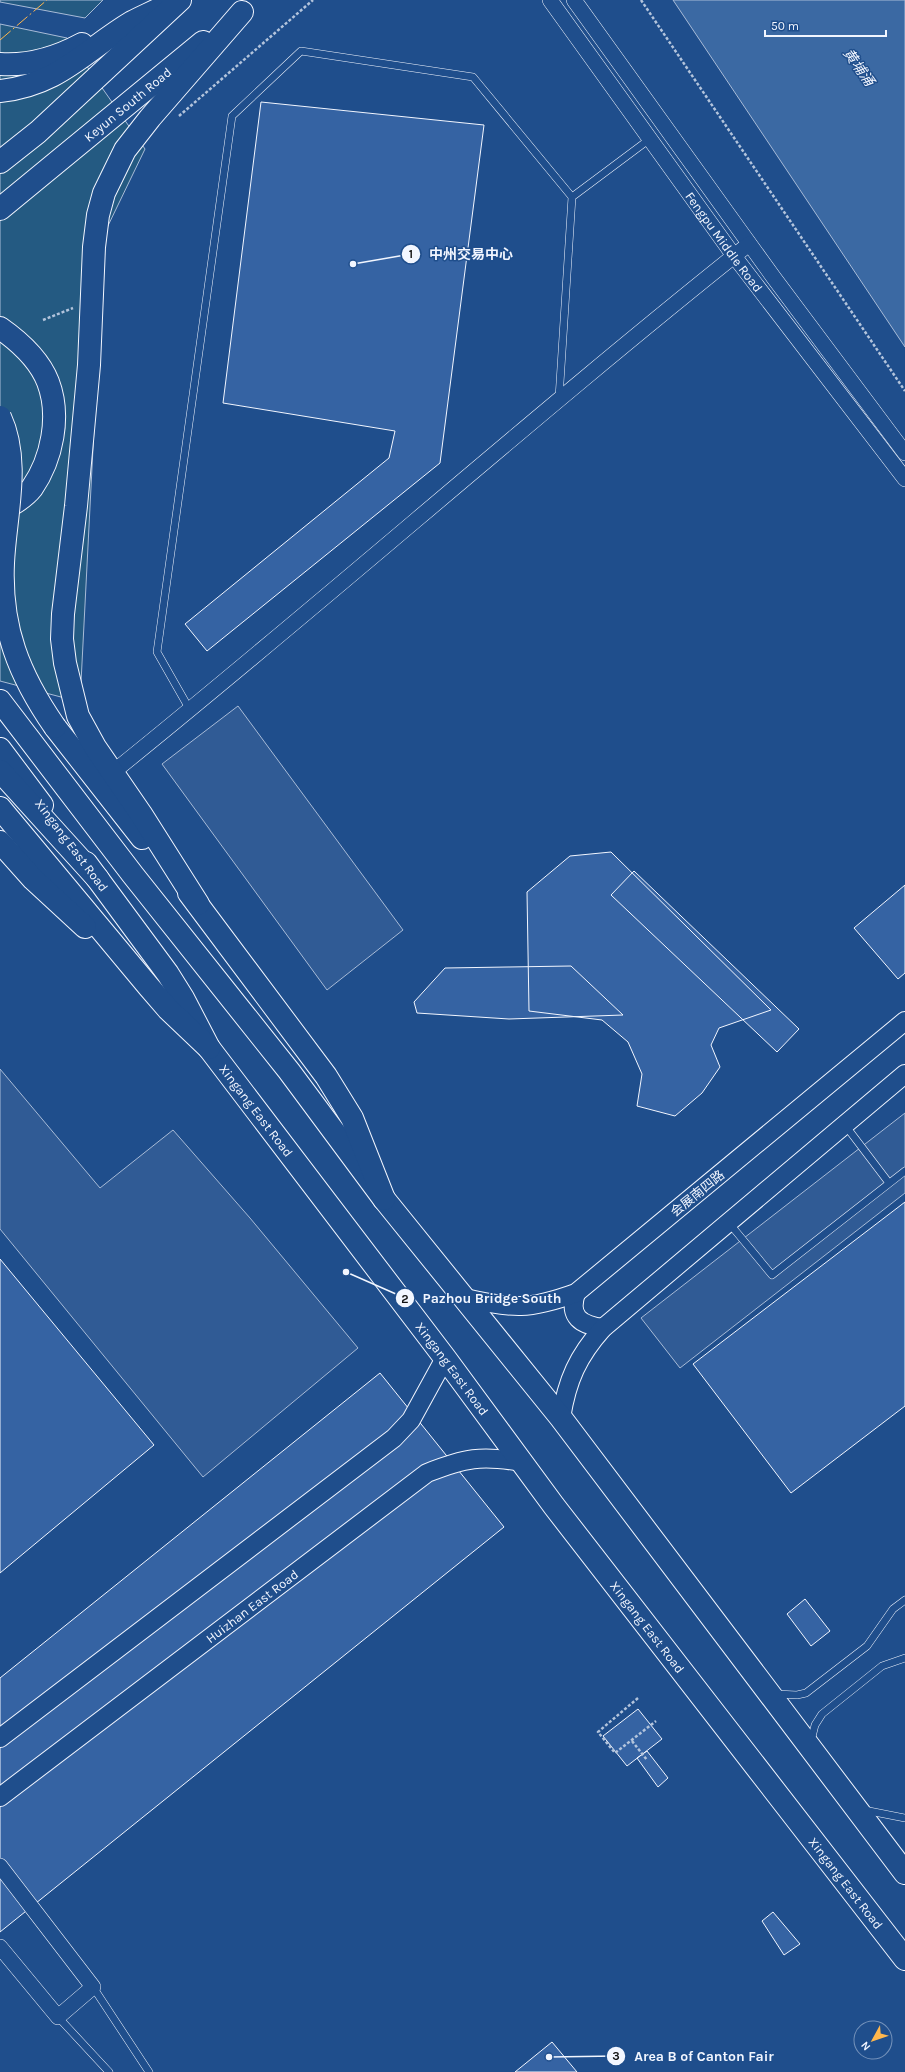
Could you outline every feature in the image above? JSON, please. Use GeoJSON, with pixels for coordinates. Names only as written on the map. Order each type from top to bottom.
{"type":"FeatureCollection","features":[{"type":"Feature","properties":{"kind":"main road"},"geometry":{"type":"LineString","coordinates":[[0,91],[30,86],[55,75],[132,22],[176,0]]}},
{"type":"Feature","properties":{"kind":"main road"},"geometry":{"type":"LineString","coordinates":[[0,162],[38,132],[180,0]]}},
{"type":"Feature","properties":{"kind":"main road"},"geometry":{"type":"LineString","coordinates":[[198,904],[112,773],[84,729],[78,716],[69,685],[62,638],[64,593],[76,506],[89,365],[93,271],[98,215],[104,193],[125,150],[150,118],[248,6]]}},
{"type":"Feature","properties":{"kind":"main road","name":"Keyun South Road"},"geometry":{"type":"LineString","coordinates":[[0,209],[159,76],[248,6]]}},
{"type":"Feature","properties":{"kind":"main road"},"geometry":{"type":"LineString","coordinates":[[0,64],[24,63],[56,57],[108,29],[132,22]]}},
{"type":"Feature","properties":{"kind":"main road"},"geometry":{"type":"LineString","coordinates":[[0,328],[15,339],[34,358],[48,382],[54,404],[53,435],[44,466],[31,489],[0,511]]}},
{"type":"Feature","properties":{"kind":"main road"},"geometry":{"type":"LineString","coordinates":[[0,416],[5,428],[10,464],[2,583],[5,616],[16,657],[23,674],[55,727],[128,822],[198,904],[304,1044],[352,1118],[384,1199]]}},
{"type":"Feature","properties":{"kind":"main road"},"geometry":{"type":"LineString","coordinates":[[0,701],[133,875],[289,1071],[384,1199],[561,1418],[770,1692],[905,1873]]}},
{"type":"Feature","properties":{"kind":"main road","name":"Xingang East Road"},"geometry":{"type":"LineString","coordinates":[[0,749],[168,974],[183,998],[209,1048],[445,1358],[520,1462],[905,1959]]}},
{"type":"Feature","properties":{"kind":"main road"},"geometry":{"type":"LineString","coordinates":[[0,770],[98,879]]}},
{"type":"Feature","properties":{"kind":"main road"},"geometry":{"type":"LineString","coordinates":[[5,814],[168,1009],[209,1048]]}},
{"type":"Feature","properties":{"kind":"main road"},"geometry":{"type":"LineString","coordinates":[[0,842],[33,879],[72,917],[125,959]]}},
{"type":"Feature","properties":{"kind":"street","name":"Fengpu Middle Road"},"geometry":{"type":"LineString","coordinates":[[550,0],[651,138],[734,256],[905,479]]}},
{"type":"Feature","properties":{"kind":"street","name":"Fengpu Middle Road"},"geometry":{"type":"LineString","coordinates":[[574,0],[750,244],[905,453]]}},
{"type":"Feature","properties":{"kind":"street"},"geometry":{"type":"LineString","coordinates":[[112,773],[190,710],[559,400],[750,244]]}},
{"type":"Feature","properties":{"kind":"street","name":"会展南四路"},"geometry":{"type":"LineString","coordinates":[[465,1298],[510,1307],[532,1306],[576,1293],[905,1021]]}},
{"type":"Feature","properties":{"kind":"street"},"geometry":{"type":"LineString","coordinates":[[561,1418],[568,1384],[578,1361],[589,1344],[603,1328],[905,1074]]}},
{"type":"Feature","properties":{"kind":"street"},"geometry":{"type":"LineString","coordinates":[[576,1293],[573,1303],[577,1317],[589,1326],[603,1328]]}},
{"type":"Feature","properties":{"kind":"street"},"geometry":{"type":"LineString","coordinates":[[0,1738],[394,1438],[411,1420],[445,1358]]}},
{"type":"Feature","properties":{"kind":"street","name":"Huizhan East Road"},"geometry":{"type":"LineString","coordinates":[[0,1797],[427,1473],[456,1461],[491,1457],[520,1462]]}},
{"type":"Feature","properties":{"kind":"street"},"geometry":{"type":"LineString","coordinates":[[0,1866],[93,1986],[58,2017],[0,1947]]}},
{"type":"Feature","properties":{"kind":"lane"},"geometry":{"type":"LineString","coordinates":[[190,710],[157,652],[232,116],[301,51],[473,77],[572,196],[559,400]]}},
{"type":"Feature","properties":{"kind":"lane"},"geometry":{"type":"LineString","coordinates":[[572,196],[651,138]]}},
{"type":"Feature","properties":{"kind":"lane"},"geometry":{"type":"LineString","coordinates":[[845,1125],[889,1184]]}},
{"type":"Feature","properties":{"kind":"lane"},"geometry":{"type":"LineString","coordinates":[[729,1222],[772,1275],[905,1171]]}},
{"type":"Feature","properties":{"kind":"lane"},"geometry":{"type":"LineString","coordinates":[[770,1692],[787,1696],[797,1696],[806,1693],[867,1646],[893,1609],[905,1600]]}},
{"type":"Feature","properties":{"kind":"lane"},"geometry":{"type":"LineString","coordinates":[[810,1747],[812,1734],[822,1714],[882,1666],[905,1658]]}},
{"type":"Feature","properties":{"kind":"lane"},"geometry":{"type":"LineString","coordinates":[[857,1809],[905,1818]]}},
{"type":"Feature","properties":{"kind":"lane"},"geometry":{"type":"LineString","coordinates":[[93,1986],[149,2072]]}},
{"type":"Feature","properties":{"kind":"lane"},"geometry":{"type":"LineString","coordinates":[[58,2017],[109,2072]]}},
{"type":"Feature","properties":{"kind":"path"},"geometry":{"type":"LineString","coordinates":[[176,118],[313,0]]}},
{"type":"Feature","properties":{"kind":"path"},"geometry":{"type":"LineString","coordinates":[[641,0],[905,390]]}},
{"type":"Feature","properties":{"kind":"path"},"geometry":{"type":"LineString","coordinates":[[43,320],[68,310]]}},
{"type":"Feature","properties":{"kind":"path"},"geometry":{"type":"LineString","coordinates":[[638,1698],[598,1732],[615,1753],[656,1721]]}},
{"type":"Feature","properties":{"kind":"path"},"geometry":{"type":"LineString","coordinates":[[632,1740],[648,1760]]}},
{"type":"Feature","properties":{"kind":"shaded area"},"geometry":{"type":"Polygon","coordinates":[[[0,0],[103,0],[85,18],[0,2],[0,0]]]}},
{"type":"Feature","properties":{"kind":"shaded area"},"geometry":{"type":"Polygon","coordinates":[[[0,24],[67,38],[145,149],[104,234],[80,702],[0,681],[0,24]]]}},
{"type":"Feature","properties":{"kind":"shaded area"},"geometry":{"type":"Polygon","coordinates":[[[238,706],[403,930],[327,990],[162,764],[238,706]]]}},
{"type":"Feature","properties":{"kind":"shaded area"},"geometry":{"type":"Polygon","coordinates":[[[0,1069],[100,1188],[173,1130],[250,1218],[358,1348],[203,1477],[0,1229],[0,1069]]]}},
{"type":"Feature","properties":{"kind":"shaded area"},"geometry":{"type":"Polygon","coordinates":[[[905,1113],[905,1193],[680,1368],[641,1318],[905,1113]]]}},
{"type":"Feature","properties":{"kind":"water","name":"黄埔涌"},"geometry":{"type":"Polygon","coordinates":[[[673,0],[905,0],[905,347],[673,0]]]}},
{"type":"Feature","properties":{"kind":"building"},"geometry":{"type":"Polygon","coordinates":[[[261,102],[484,125],[440,463],[207,651],[185,624],[389,458],[395,431],[223,403],[261,102]]]}},
{"type":"Feature","properties":{"kind":"building"},"geometry":{"type":"Polygon","coordinates":[[[611,852],[771,1010],[719,1028],[711,1045],[720,1067],[702,1093],[675,1116],[637,1106],[642,1074],[628,1042],[602,1020],[529,1011],[527,892],[570,856],[611,852]]]}},
{"type":"Feature","properties":{"kind":"building"},"geometry":{"type":"Polygon","coordinates":[[[634,871],[799,1029],[777,1052],[611,895],[634,871]]]}},
{"type":"Feature","properties":{"kind":"building"},"geometry":{"type":"Polygon","coordinates":[[[905,885],[905,973],[898,979],[854,928],[905,885]]]}},
{"type":"Feature","properties":{"kind":"building"},"geometry":{"type":"Polygon","coordinates":[[[571,966],[623,1015],[509,1019],[417,1013],[414,1002],[445,968],[571,966]]]}},
{"type":"Feature","properties":{"kind":"building"},"geometry":{"type":"Polygon","coordinates":[[[905,1202],[905,1406],[791,1493],[693,1364],[905,1202]]]}},
{"type":"Feature","properties":{"kind":"building"},"geometry":{"type":"Polygon","coordinates":[[[0,1259],[154,1445],[0,1573],[0,1259]]]}},
{"type":"Feature","properties":{"kind":"building"},"geometry":{"type":"Polygon","coordinates":[[[380,1373],[504,1527],[0,1932],[0,1678],[380,1373]]]}},
{"type":"Feature","properties":{"kind":"building"},"geometry":{"type":"Polygon","coordinates":[[[805,1599],[830,1631],[811,1646],[787,1614],[805,1599]]]}},
{"type":"Feature","properties":{"kind":"building"},"geometry":{"type":"Polygon","coordinates":[[[638,1709],[662,1739],[627,1766],[603,1736],[638,1709]]]}},
{"type":"Feature","properties":{"kind":"building"},"geometry":{"type":"Polygon","coordinates":[[[647,1751],[668,1778],[658,1787],[637,1758],[647,1751]]]}},
{"type":"Feature","properties":{"kind":"building"},"geometry":{"type":"Polygon","coordinates":[[[773,1912],[800,1944],[784,1955],[762,1921],[773,1912]]]}},
{"type":"Feature","properties":{"kind":"building"},"geometry":{"type":"Polygon","coordinates":[[[552,2042],[577,2072],[515,2072],[552,2042]]]}},
{"type":"Feature","properties":{"kind":"power"},"geometry":{"type":"LineString","coordinates":[[0,40],[47,0]]}},
{"type":"Feature","properties":{"kind":"place","name":"中州交易中心"},"geometry":{"type":"Point","coordinates":[353,264]}},
{"type":"Feature","properties":{"kind":"place","name":"Pazhou Bridge South"},"geometry":{"type":"Point","coordinates":[346,1272]}},
{"type":"Feature","properties":{"kind":"place","name":"Area B of Canton Fair"},"geometry":{"type":"Point","coordinates":[549,2057]}}]}
